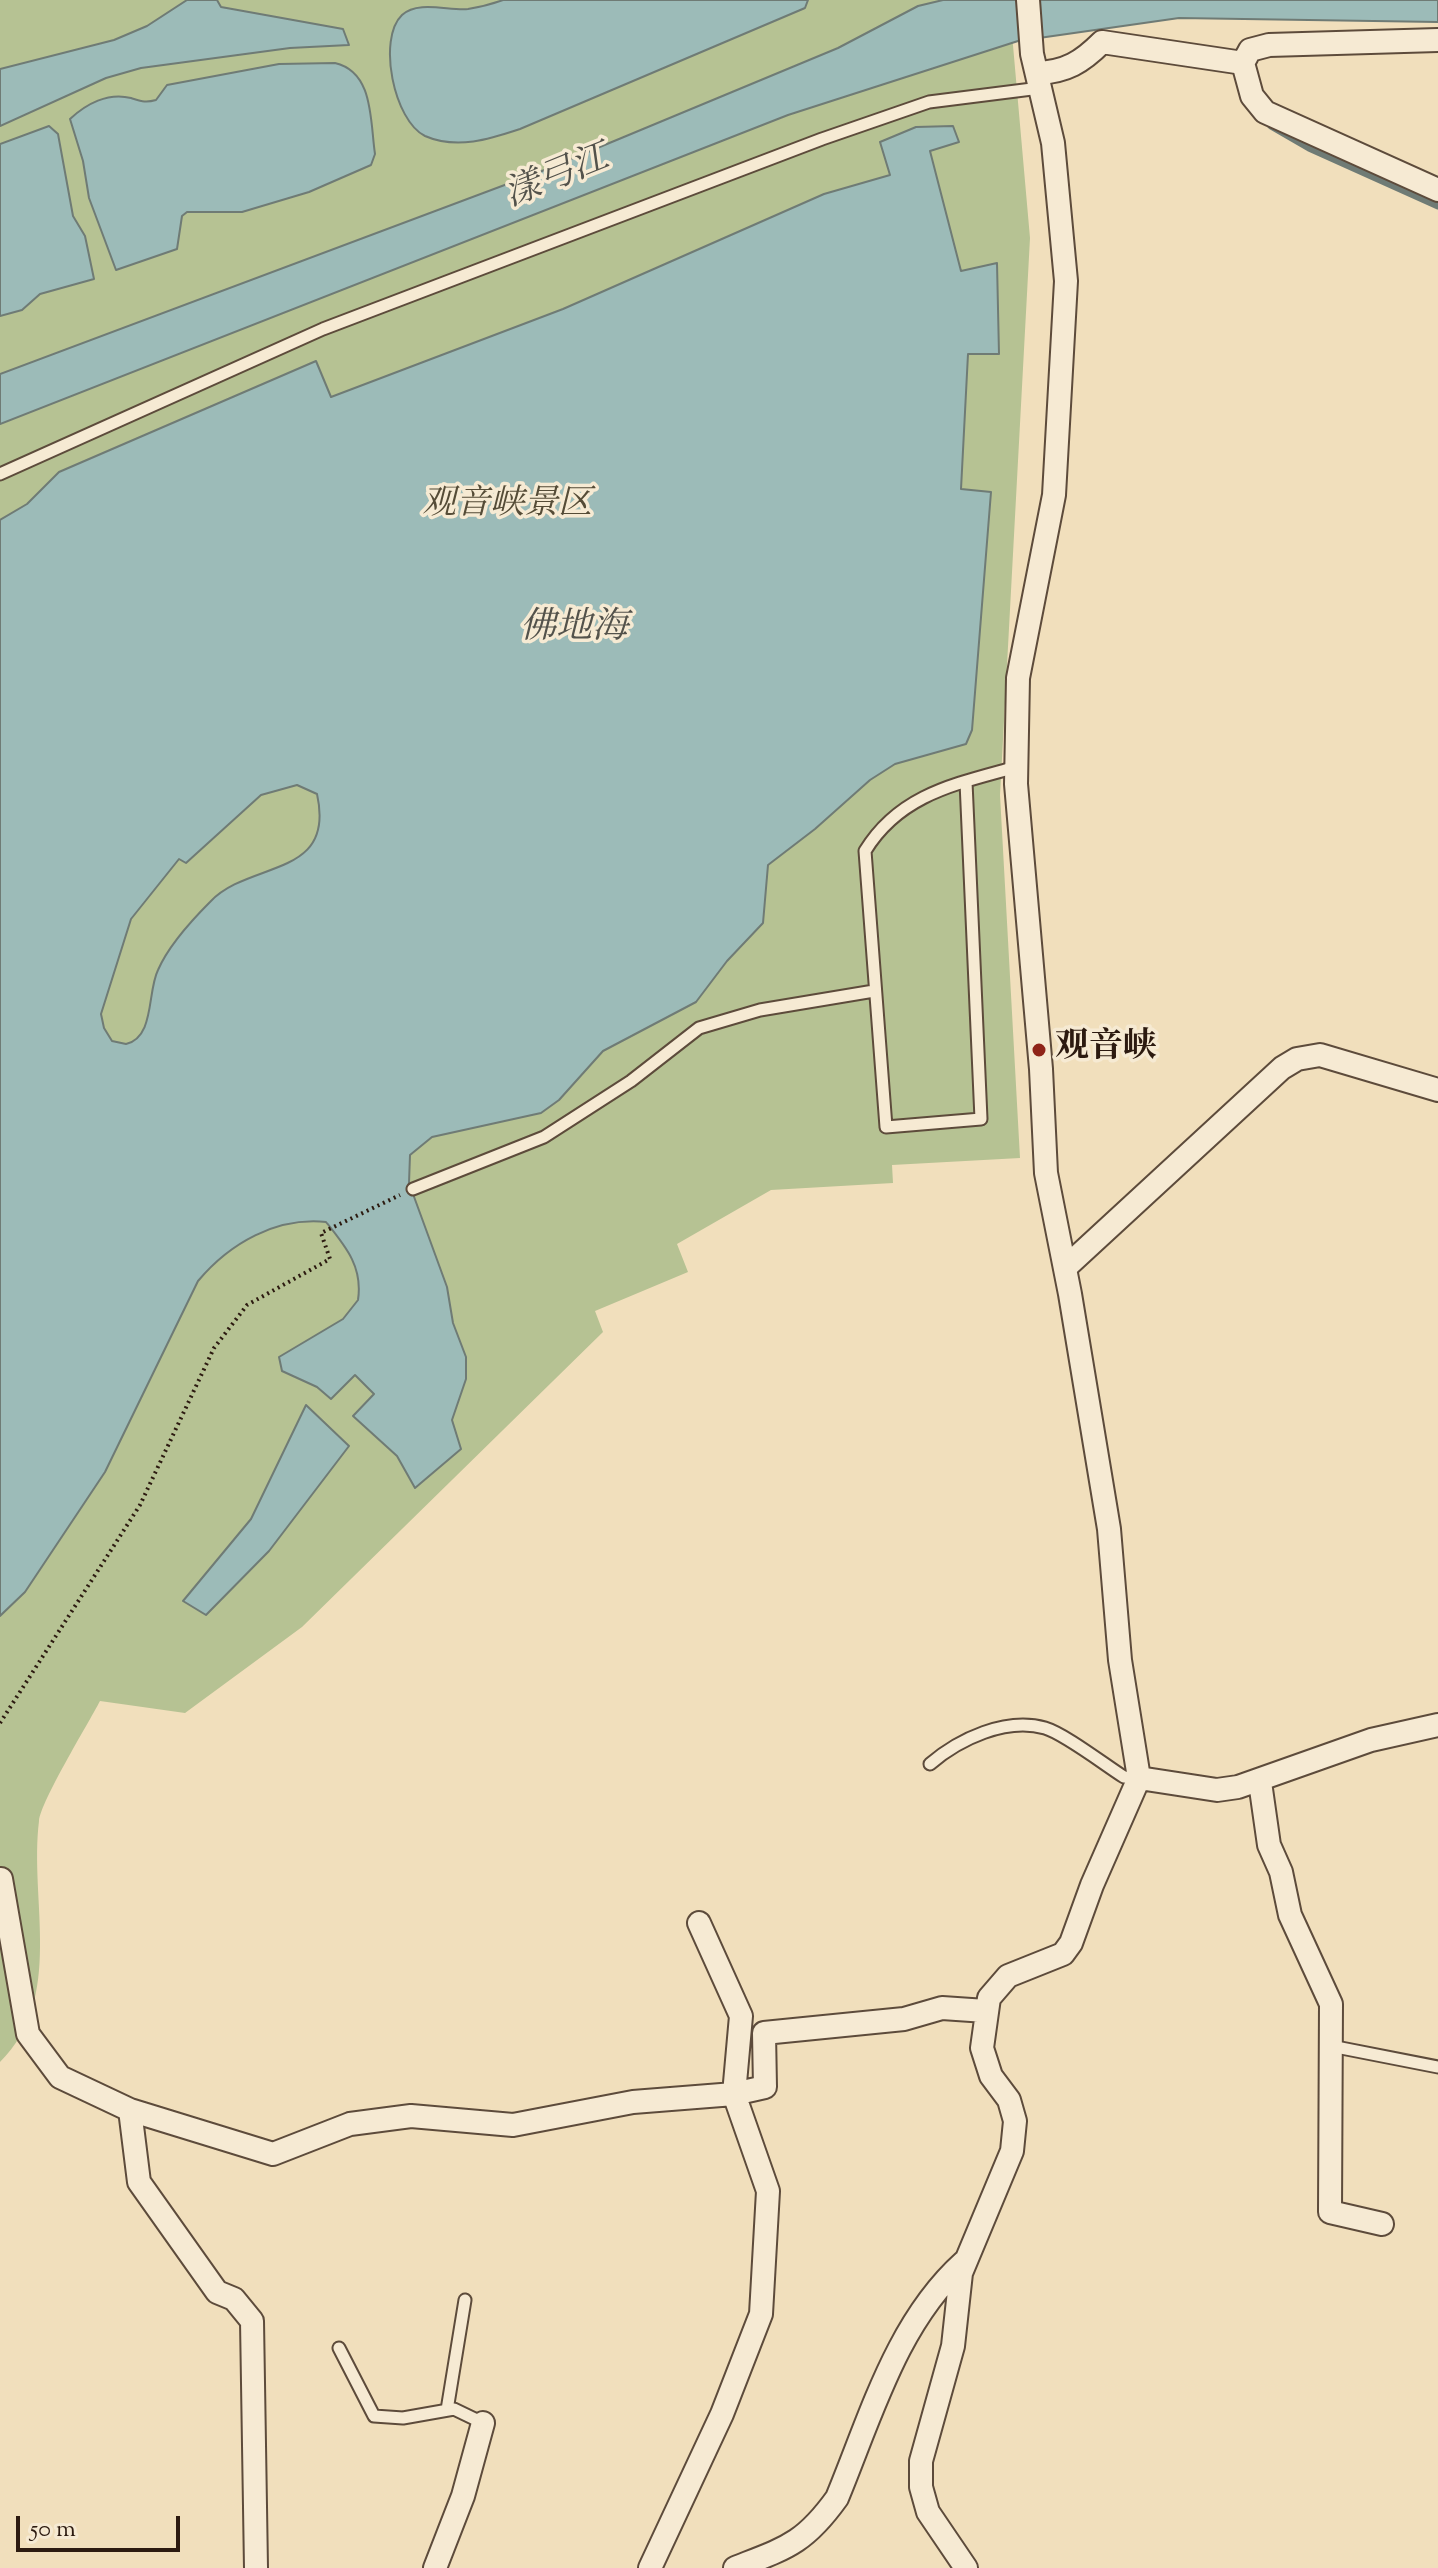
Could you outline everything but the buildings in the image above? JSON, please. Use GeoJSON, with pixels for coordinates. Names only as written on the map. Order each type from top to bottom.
{"type":"FeatureCollection","features":[{"type":"Feature","properties":{"kind":"street"},"geometry":{"type":"LineString","coordinates":[[966,2568],[928,2512],[920,2474],[953,2346],[956,2295],[967,2260],[1012,2151],[1015,2136],[1009,2100],[991,2076],[982,2048],[986,2011],[991,1991],[1008,1976],[1063,1954],[1071,1943],[1092,1885],[1139,1778],[1120,1660],[1109,1529],[1046,1173],[1016,767],[1018,678],[1054,495],[1066,281],[1053,143],[1037,72],[1028,0]]}},
{"type":"Feature","properties":{"kind":"street"},"geometry":{"type":"LineString","coordinates":[[1438,40],[1269,45],[1250,50],[1243,63],[1252,96],[1265,112],[1438,190]]}},
{"type":"Feature","properties":{"kind":"street"},"geometry":{"type":"LineString","coordinates":[[1037,72],[1067,69],[1084,61],[1102,42],[1243,63]]}},
{"type":"Feature","properties":{"kind":"street"},"geometry":{"type":"LineString","coordinates":[[1065,1268],[1282,1068],[1297,1059],[1320,1055],[1438,1090]]}},
{"type":"Feature","properties":{"kind":"street"},"geometry":{"type":"LineString","coordinates":[[1139,1778],[1217,1790],[1260,1782],[1320,1756],[1438,1725]]}},
{"type":"Feature","properties":{"kind":"street"},"geometry":{"type":"LineString","coordinates":[[1260,1782],[1269,1845],[1281,1872],[1290,1915],[1328,1990],[1331,2046],[1330,2212],[1382,2224]]}},
{"type":"Feature","properties":{"kind":"street"},"geometry":{"type":"LineString","coordinates":[[1,1879],[28,2034],[60,2077],[130,2110],[273,2154],[350,2124],[411,2116],[513,2125],[633,2102],[734,2094],[765,2087],[764,2033],[904,2019],[942,2008],[986,2011]]}},
{"type":"Feature","properties":{"kind":"street"},"geometry":{"type":"LineString","coordinates":[[650,2568],[722,2414],[761,2314],[768,2191],[734,2094],[741,2016],[699,1923]]}},
{"type":"Feature","properties":{"kind":"street"},"geometry":{"type":"LineString","coordinates":[[130,2110],[139,2182],[217,2292],[234,2299],[252,2321],[256,2568]]}},
{"type":"Feature","properties":{"kind":"street"},"geometry":{"type":"LineString","coordinates":[[735,2568],[798,2542],[824,2516],[837,2498],[898,2351],[938,2286],[967,2260]]}},
{"type":"Feature","properties":{"kind":"street"},"geometry":{"type":"LineString","coordinates":[[435,2568],[463,2496],[483,2423]]}},
{"type":"Feature","properties":{"kind":"lane"},"geometry":{"type":"LineString","coordinates":[[0,474],[323,329],[822,139],[929,102],[1037,72]]}},
{"type":"Feature","properties":{"kind":"lane"},"geometry":{"type":"LineString","coordinates":[[966,782],[981,1119],[886,1127],[865,851],[876,834],[905,806],[941,789],[1016,767]]}},
{"type":"Feature","properties":{"kind":"lane"},"geometry":{"type":"LineString","coordinates":[[413,1189],[544,1137],[631,1081],[699,1028],[760,1010],[874,991]]}},
{"type":"Feature","properties":{"kind":"lane"},"geometry":{"type":"LineString","coordinates":[[930,1764],[953,1746],[982,1733],[1014,1728],[1045,1728],[1124,1777],[1139,1778]]}},
{"type":"Feature","properties":{"kind":"lane"},"geometry":{"type":"LineString","coordinates":[[1331,2046],[1438,2067]]}},
{"type":"Feature","properties":{"kind":"lane"},"geometry":{"type":"LineString","coordinates":[[447,2410],[465,2300]]}},
{"type":"Feature","properties":{"kind":"lane"},"geometry":{"type":"LineString","coordinates":[[339,2348],[374,2416],[403,2418],[454,2409],[483,2423]]}},
{"type":"Feature","properties":{"kind":"path"},"geometry":{"type":"LineString","coordinates":[[0,1723],[140,1505],[214,1348],[247,1305],[330,1259],[321,1233],[413,1189]]}},
{"type":"Feature","properties":{"kind":"green space","name":"观音峡景区"},"geometry":{"type":"Polygon","coordinates":[[[0,0],[1009,0],[1030,238],[1000,795],[1020,1158],[892,1165],[893,1183],[771,1190],[677,1244],[688,1272],[595,1311],[603,1332],[302,1627],[185,1713],[100,1701],[56,1780],[39,1821],[38,1979],[32,2009],[20,2037],[0,2062],[0,0]]]}},
{"type":"Feature","properties":{"kind":"water"},"geometry":{"type":"Polygon","coordinates":[[[187,0],[217,0],[221,7],[343,29],[349,45],[290,48],[141,68],[106,78],[0,126],[0,69],[114,40],[147,26],[187,0]]]}},
{"type":"Feature","properties":{"kind":"water"},"geometry":{"type":"Polygon","coordinates":[[[503,0],[808,0],[805,8],[520,129],[461,143],[425,136],[405,114],[392,79],[391,42],[395,26],[402,15],[416,8],[468,9],[503,0]]]}},
{"type":"Feature","properties":{"kind":"water","name":"漾弓江"},"geometry":{"type":"Polygon","coordinates":[[[943,0],[1438,0],[1438,22],[1179,18],[1018,41],[788,115],[0,424],[0,374],[542,171],[838,48],[918,6],[943,0]]]}},
{"type":"Feature","properties":{"kind":"water"},"geometry":{"type":"Polygon","coordinates":[[[335,63],[357,76],[368,100],[375,154],[371,165],[309,192],[242,212],[187,212],[182,216],[177,249],[116,270],[89,198],[83,161],[70,119],[90,104],[106,98],[156,100],[167,85],[279,64],[335,63]]]}},
{"type":"Feature","properties":{"kind":"water"},"geometry":{"type":"Polygon","coordinates":[[[49,126],[58,134],[73,216],[85,236],[94,279],[40,294],[22,310],[0,316],[0,144],[49,126]]]}},
{"type":"Feature","properties":{"kind":"water","name":"佛地海"},"geometry":{"type":"Polygon","coordinates":[[[953,126],[959,142],[930,151],[961,271],[997,263],[999,354],[968,354],[961,489],[991,492],[972,730],[966,744],[895,764],[870,780],[815,829],[768,865],[763,923],[727,961],[696,1002],[603,1051],[559,1100],[541,1113],[432,1137],[410,1155],[409,1183],[447,1287],[453,1323],[466,1357],[466,1379],[452,1420],[461,1449],[415,1488],[397,1456],[353,1416],[374,1394],[355,1375],[331,1399],[317,1387],[282,1371],[279,1357],[343,1319],[358,1300],[359,1288],[351,1258],[326,1222],[272,1228],[239,1244],[198,1281],[105,1472],[25,1592],[0,1616],[0,520],[27,504],[59,472],[316,361],[331,397],[563,309],[824,194],[890,175],[880,142],[916,127],[953,126]],[[297,785],[261,795],[186,863],[179,859],[131,919],[101,1014],[104,1028],[112,1041],[126,1044],[142,1033],[162,961],[210,902],[246,879],[285,864],[302,854],[314,841],[319,821],[317,794],[297,785]]]}},
{"type":"Feature","properties":{"kind":"water"},"geometry":{"type":"Polygon","coordinates":[[[306,1405],[349,1446],[269,1551],[206,1615],[183,1601],[251,1519],[306,1405]]]}},
{"type":"Feature","properties":{"kind":"waterway"},"geometry":{"type":"LineString","coordinates":[[1271,126],[1309,148],[1438,206]]}},
{"type":"Feature","properties":{"kind":"place","name":"观音峡"},"geometry":{"type":"Point","coordinates":[1039,1050]}}]}
